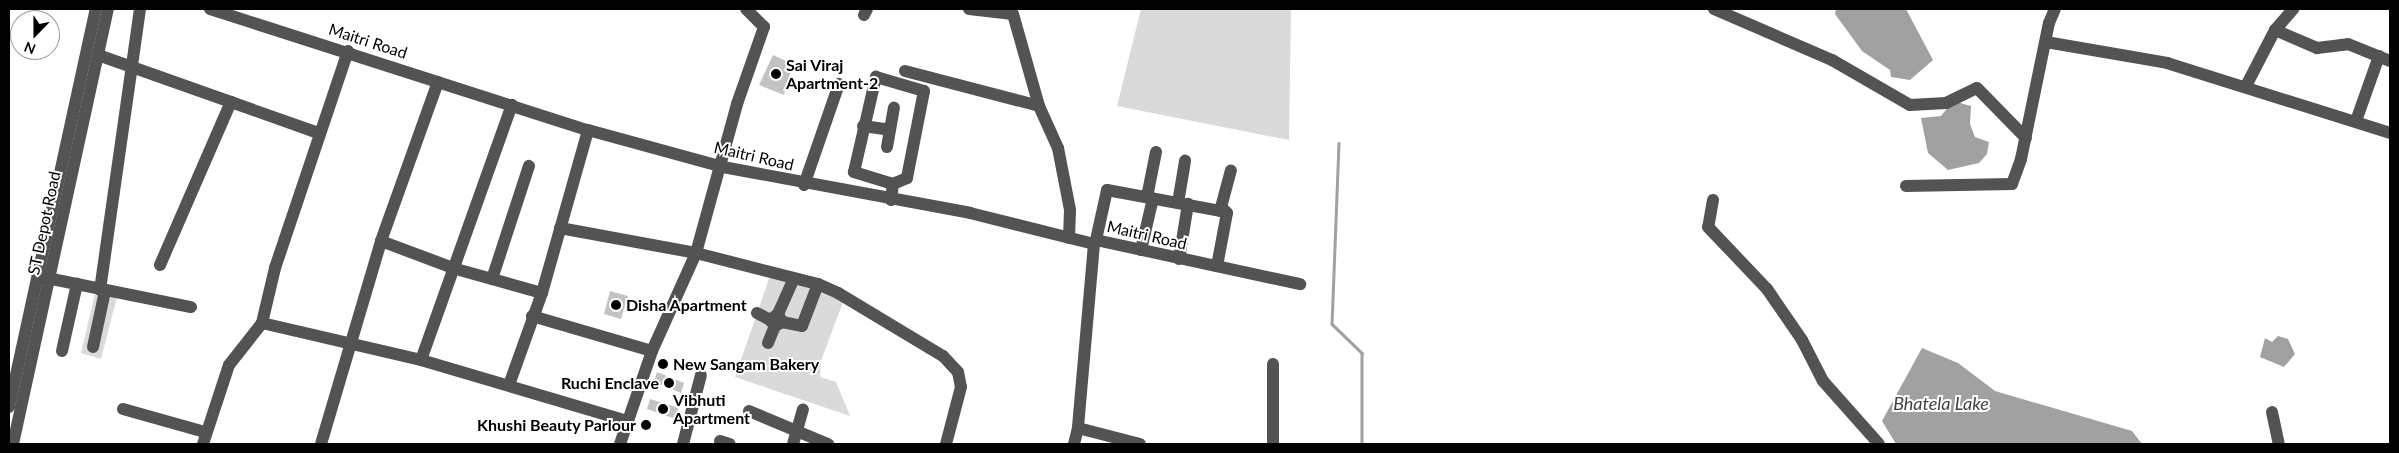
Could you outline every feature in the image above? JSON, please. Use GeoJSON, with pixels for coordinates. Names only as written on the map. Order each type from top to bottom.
{"type":"FeatureCollection","features":[{"type":"Feature","properties":{"kind":"street","name":"ST Depot Road"},"geometry":{"type":"LineString","coordinates":[[13,444],[20,383],[96,9]]}},
{"type":"Feature","properties":{"kind":"street","name":"ST Depot Road"},"geometry":{"type":"LineString","coordinates":[[43,277],[108,9]]}},
{"type":"Feature","properties":{"kind":"street"},"geometry":{"type":"LineString","coordinates":[[93,347],[103,290],[140,9]]}},
{"type":"Feature","properties":{"kind":"street","name":"Maitri Road"},"geometry":{"type":"LineString","coordinates":[[210,9],[348,50],[438,82],[588,130],[723,167],[804,185],[970,214],[1069,238],[1142,250],[1300,284]]}},
{"type":"Feature","properties":{"kind":"street"},"geometry":{"type":"LineString","coordinates":[[969,9],[1013,14],[1039,106],[1058,148],[1070,210],[1069,238]]}},
{"type":"Feature","properties":{"kind":"street"},"geometry":{"type":"LineString","coordinates":[[1714,9],[1832,60],[1910,105],[1946,104],[1977,88],[2026,138]]}},
{"type":"Feature","properties":{"kind":"street"},"geometry":{"type":"LineString","coordinates":[[1906,186],[2012,184],[2026,138],[2046,42],[2055,9]]}},
{"type":"Feature","properties":{"kind":"street"},"geometry":{"type":"LineString","coordinates":[[2246,86],[2275,30],[2293,9]]}},
{"type":"Feature","properties":{"kind":"street"},"geometry":{"type":"LineString","coordinates":[[620,444],[652,351],[696,253],[723,167],[737,104],[764,23],[748,11]]}},
{"type":"Feature","properties":{"kind":"street"},"geometry":{"type":"LineString","coordinates":[[2275,30],[2318,48],[2348,44],[2384,59],[2356,121]]}},
{"type":"Feature","properties":{"kind":"street"},"geometry":{"type":"LineString","coordinates":[[2046,42],[2167,63],[2246,86],[2390,133]]}},
{"type":"Feature","properties":{"kind":"street"},"geometry":{"type":"LineString","coordinates":[[123,409],[204,438],[229,365],[262,324],[275,268],[318,133],[348,50]]}},
{"type":"Feature","properties":{"kind":"street"},"geometry":{"type":"LineString","coordinates":[[98,55],[318,133]]}},
{"type":"Feature","properties":{"kind":"street"},"geometry":{"type":"LineString","coordinates":[[905,70],[1039,106]]}},
{"type":"Feature","properties":{"kind":"street"},"geometry":{"type":"LineString","coordinates":[[876,76],[924,91],[907,178],[893,184],[854,172],[863,126],[876,76]]}},
{"type":"Feature","properties":{"kind":"street"},"geometry":{"type":"LineString","coordinates":[[321,444],[381,241],[438,82]]}},
{"type":"Feature","properties":{"kind":"street"},"geometry":{"type":"LineString","coordinates":[[804,185],[839,84]]}},
{"type":"Feature","properties":{"kind":"street"},"geometry":{"type":"LineString","coordinates":[[160,265],[231,102]]}},
{"type":"Feature","properties":{"kind":"street"},"geometry":{"type":"LineString","coordinates":[[421,360],[456,268],[512,105]]}},
{"type":"Feature","properties":{"kind":"street"},"geometry":{"type":"LineString","coordinates":[[887,147],[894,108]]}},
{"type":"Feature","properties":{"kind":"street"},"geometry":{"type":"LineString","coordinates":[[863,126],[890,130]]}},
{"type":"Feature","properties":{"kind":"street"},"geometry":{"type":"LineString","coordinates":[[509,385],[532,316],[542,293],[588,130]]}},
{"type":"Feature","properties":{"kind":"street"},"geometry":{"type":"LineString","coordinates":[[1142,250],[1156,152]]}},
{"type":"Feature","properties":{"kind":"street"},"geometry":{"type":"LineString","coordinates":[[1179,259],[1185,161]]}},
{"type":"Feature","properties":{"kind":"street"},"geometry":{"type":"LineString","coordinates":[[492,278],[529,166]]}},
{"type":"Feature","properties":{"kind":"street"},"geometry":{"type":"LineString","coordinates":[[1223,209],[1231,170]]}},
{"type":"Feature","properties":{"kind":"street"},"geometry":{"type":"LineString","coordinates":[[891,200],[893,184]]}},
{"type":"Feature","properties":{"kind":"street"},"geometry":{"type":"LineString","coordinates":[[1074,444],[1078,428],[1095,242],[1107,190],[1183,204],[1223,209],[1228,213],[1217,266]]}},
{"type":"Feature","properties":{"kind":"street"},"geometry":{"type":"LineString","coordinates":[[1713,200],[1708,227],[1767,289],[1802,340],[1823,381],[1879,444]]}},
{"type":"Feature","properties":{"kind":"street"},"geometry":{"type":"LineString","coordinates":[[560,228],[696,253],[818,284],[943,356],[958,372],[961,387],[946,444]]}},
{"type":"Feature","properties":{"kind":"street"},"geometry":{"type":"LineString","coordinates":[[381,241],[456,268],[542,293]]}},
{"type":"Feature","properties":{"kind":"street"},"geometry":{"type":"LineString","coordinates":[[43,277],[191,307]]}},
{"type":"Feature","properties":{"kind":"street"},"geometry":{"type":"LineString","coordinates":[[768,343],[794,278]]}},
{"type":"Feature","properties":{"kind":"street"},"geometry":{"type":"LineString","coordinates":[[62,351],[77,284]]}},
{"type":"Feature","properties":{"kind":"street"},"geometry":{"type":"LineString","coordinates":[[757,313],[777,321],[802,326],[818,284]]}},
{"type":"Feature","properties":{"kind":"street"},"geometry":{"type":"LineString","coordinates":[[532,316],[652,351]]}},
{"type":"Feature","properties":{"kind":"street"},"geometry":{"type":"LineString","coordinates":[[262,324],[421,360],[627,421]]}},
{"type":"Feature","properties":{"kind":"street"},"geometry":{"type":"LineString","coordinates":[[1273,364],[1273,444]]}},
{"type":"Feature","properties":{"kind":"street"},"geometry":{"type":"LineString","coordinates":[[683,444],[701,375]]}},
{"type":"Feature","properties":{"kind":"street","name":"ST Depot Road"},"geometry":{"type":"LineString","coordinates":[[9,407],[20,383]]}},
{"type":"Feature","properties":{"kind":"street"},"geometry":{"type":"LineString","coordinates":[[793,444],[803,409]]}},
{"type":"Feature","properties":{"kind":"street"},"geometry":{"type":"LineString","coordinates":[[749,411],[828,444]]}},
{"type":"Feature","properties":{"kind":"street"},"geometry":{"type":"LineString","coordinates":[[2272,412],[2279,444]]}},
{"type":"Feature","properties":{"kind":"street"},"geometry":{"type":"LineString","coordinates":[[1078,428],[1140,444]]}},
{"type":"Feature","properties":{"kind":"shaded area"},"geometry":{"type":"Polygon","coordinates":[[[1141,9],[1291,9],[1289,140],[1117,106],[1141,9]]]}},
{"type":"Feature","properties":{"kind":"shaded area"},"geometry":{"type":"Polygon","coordinates":[[[770,276],[816,288],[843,302],[821,361],[820,377],[836,382],[850,416],[735,377],[770,276]]]}},
{"type":"Feature","properties":{"kind":"shaded area"},"geometry":{"type":"Polygon","coordinates":[[[96,289],[118,293],[101,359],[81,353],[96,289]]]}},
{"type":"Feature","properties":{"kind":"water"},"geometry":{"type":"Polygon","coordinates":[[[1836,9],[1906,9],[1933,60],[1910,80],[1891,77],[1890,70],[1862,51],[1835,14],[1836,9]]]}},
{"type":"Feature","properties":{"kind":"water"},"geometry":{"type":"Polygon","coordinates":[[[1953,101],[1971,106],[1970,124],[1975,137],[1989,142],[1987,154],[1979,163],[1948,170],[1928,153],[1921,118],[1941,116],[1953,101]]]}},
{"type":"Feature","properties":{"kind":"water"},"geometry":{"type":"Polygon","coordinates":[[[2278,336],[2288,339],[2295,354],[2284,367],[2260,357],[2265,338],[2272,342],[2278,336]]]}},
{"type":"Feature","properties":{"kind":"water","name":"Bhatela Lake"},"geometry":{"type":"Polygon","coordinates":[[[1922,348],[1958,363],[1995,391],[2132,431],[2142,444],[1896,444],[1882,421],[1922,348]]]}},
{"type":"Feature","properties":{"kind":"building","name":"Sai Viraj Apartment-2"},"geometry":{"type":"Polygon","coordinates":[[[773,55],[793,64],[784,95],[759,85],[773,55]]]}},
{"type":"Feature","properties":{"kind":"building","name":"Disha Apartment"},"geometry":{"type":"Polygon","coordinates":[[[610,291],[628,296],[621,319],[604,314],[610,291]]]}},
{"type":"Feature","properties":{"kind":"building","name":"Ruchi Enclave"},"geometry":{"type":"Polygon","coordinates":[[[657,372],[684,383],[681,393],[654,382],[657,372]]]}},
{"type":"Feature","properties":{"kind":"building","name":"Vibhuti Apartment"},"geometry":{"type":"Polygon","coordinates":[[[650,399],[679,408],[676,419],[647,409],[650,399]]]}},
{"type":"Feature","properties":{"kind":"waterway"},"geometry":{"type":"LineString","coordinates":[[1339,143],[1332,324],[1362,353],[1362,444]]}},
{"type":"Feature","properties":{"kind":"place","name":"Sai Viraj Apartment-2"},"geometry":{"type":"Point","coordinates":[776,74]}},
{"type":"Feature","properties":{"kind":"place","name":"Disha Apartment"},"geometry":{"type":"Point","coordinates":[616,305]}},
{"type":"Feature","properties":{"kind":"place","name":"New Sangam Bakery"},"geometry":{"type":"Point","coordinates":[663,364]}},
{"type":"Feature","properties":{"kind":"place","name":"Ruchi Enclave"},"geometry":{"type":"Point","coordinates":[669,383]}},
{"type":"Feature","properties":{"kind":"place","name":"Vibhuti Apartment"},"geometry":{"type":"Point","coordinates":[663,409]}},
{"type":"Feature","properties":{"kind":"place","name":"Khushi Beauty Parlour"},"geometry":{"type":"Point","coordinates":[646,425]}}]}
